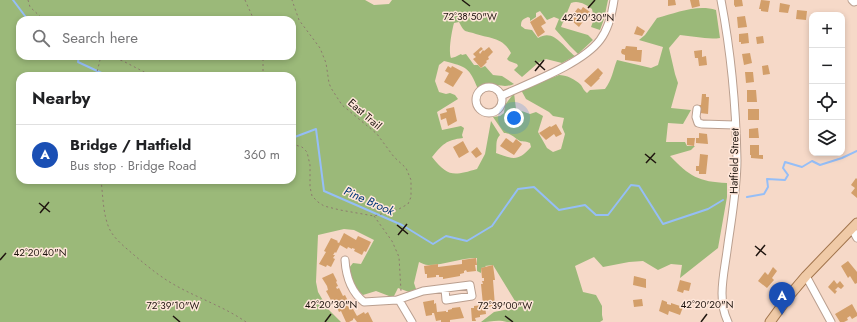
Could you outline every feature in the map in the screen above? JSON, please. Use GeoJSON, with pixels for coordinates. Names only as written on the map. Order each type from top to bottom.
{"type":"FeatureCollection","features":[{"type":"Feature","properties":{"kind":"main road"},"geometry":{"type":"LineString","coordinates":[[770,322],[806,276],[854,226]]}},
{"type":"Feature","properties":{"kind":"street"},"geometry":{"type":"LineString","coordinates":[[501,96],[562,67],[593,48],[600,40],[608,26],[614,0]]}},
{"type":"Feature","properties":{"kind":"street","name":"Hatfield Street"},"geometry":{"type":"LineString","coordinates":[[720,0],[732,79],[737,161],[734,200],[722,290],[722,306],[728,322]]}},
{"type":"Feature","properties":{"kind":"street"},"geometry":{"type":"LineString","coordinates":[[852,0],[854,2],[857,1]]}},
{"type":"Feature","properties":{"kind":"street"},"geometry":{"type":"LineString","coordinates":[[697,109],[696,117],[698,123],[735,125]]}},
{"type":"Feature","properties":{"kind":"street"},"geometry":{"type":"LineString","coordinates":[[854,226],[857,238]]}},
{"type":"Feature","properties":{"kind":"street"},"geometry":{"type":"LineString","coordinates":[[345,260],[349,283],[364,302],[401,297],[423,291],[444,288]]}},
{"type":"Feature","properties":{"kind":"street"},"geometry":{"type":"LineString","coordinates":[[806,276],[831,322]]}},
{"type":"Feature","properties":{"kind":"street"},"geometry":{"type":"LineString","coordinates":[[401,297],[412,322]]}},
{"type":"Feature","properties":{"kind":"path"},"geometry":{"type":"LineString","coordinates":[[28,0],[30,7],[40,16]]}},
{"type":"Feature","properties":{"kind":"path"},"geometry":{"type":"LineString","coordinates":[[245,0],[252,16]]}},
{"type":"Feature","properties":{"kind":"path","name":"East Trail"},"geometry":{"type":"LineString","coordinates":[[292,0],[299,20],[320,48],[326,63],[328,83],[342,105],[377,134],[394,157],[406,168],[411,180],[411,197],[408,204],[399,209],[374,216]]}},
{"type":"Feature","properties":{"kind":"path"},"geometry":{"type":"LineString","coordinates":[[97,72],[100,60]]}},
{"type":"Feature","properties":{"kind":"path"},"geometry":{"type":"LineString","coordinates":[[120,60],[144,72]]}},
{"type":"Feature","properties":{"kind":"path"},"geometry":{"type":"LineString","coordinates":[[263,60],[263,72]]}},
{"type":"Feature","properties":{"kind":"path"},"geometry":{"type":"LineString","coordinates":[[296,145],[302,147],[307,152],[310,166],[310,187],[312,196],[318,202],[324,206],[374,216],[392,241],[399,257],[401,297]]}},
{"type":"Feature","properties":{"kind":"path"},"geometry":{"type":"LineString","coordinates":[[101,184],[104,207],[109,228],[124,247],[173,284],[234,314],[246,322]]}},
{"type":"Feature","properties":{"kind":"green space"},"geometry":{"type":"Polygon","coordinates":[[[0,0],[365,0],[374,5],[389,4],[392,0],[608,0],[600,30],[591,27],[594,19],[592,9],[580,3],[571,3],[566,15],[568,20],[563,22],[561,27],[588,35],[593,40],[578,54],[555,29],[559,19],[554,17],[547,20],[540,11],[536,13],[536,17],[530,21],[530,18],[525,18],[521,22],[521,26],[525,29],[532,30],[538,38],[549,35],[554,37],[575,56],[562,63],[546,59],[538,63],[522,77],[514,70],[518,66],[517,64],[507,59],[511,53],[504,44],[495,39],[466,31],[459,22],[454,23],[450,46],[451,58],[461,54],[466,54],[474,65],[478,65],[481,68],[485,66],[493,75],[502,76],[514,84],[509,86],[487,85],[478,89],[472,76],[466,69],[444,61],[439,65],[435,81],[439,92],[446,94],[450,93],[455,95],[458,99],[437,112],[442,130],[461,126],[464,128],[462,135],[463,138],[445,143],[432,157],[442,168],[456,174],[477,169],[485,154],[491,121],[500,135],[497,141],[496,153],[515,158],[522,155],[531,147],[530,143],[520,141],[511,135],[504,133],[493,117],[500,116],[504,113],[505,105],[514,93],[516,109],[530,114],[536,112],[543,116],[538,132],[547,148],[553,152],[561,149],[565,134],[562,127],[564,118],[553,116],[549,112],[526,99],[521,90],[559,75],[576,81],[587,93],[590,90],[605,89],[611,79],[617,60],[651,68],[658,65],[663,47],[639,40],[645,35],[657,18],[701,8],[716,10],[720,38],[680,35],[669,48],[678,83],[671,108],[691,110],[683,124],[668,123],[666,142],[685,142],[687,146],[695,146],[691,150],[670,156],[683,169],[695,177],[709,181],[727,183],[727,197],[718,248],[680,278],[682,265],[671,264],[658,270],[643,261],[603,267],[594,257],[575,266],[583,292],[596,295],[602,306],[603,320],[600,322],[481,322],[494,312],[509,309],[515,301],[493,265],[481,268],[481,273],[477,271],[477,258],[434,265],[427,265],[419,262],[414,283],[416,289],[409,292],[398,288],[394,296],[389,296],[376,291],[363,295],[355,286],[349,268],[353,263],[361,264],[374,240],[354,230],[344,229],[318,235],[316,282],[318,292],[328,309],[341,322],[0,322],[0,0]]]}},
{"type":"Feature","properties":{"kind":"building"},"geometry":{"type":"Polygon","coordinates":[[[668,0],[675,0],[676,5],[668,6],[668,0]]]}},
{"type":"Feature","properties":{"kind":"building"},"geometry":{"type":"Polygon","coordinates":[[[690,0],[699,0],[700,6],[692,8],[690,0]]]}},
{"type":"Feature","properties":{"kind":"building"},"geometry":{"type":"Polygon","coordinates":[[[734,0],[742,0],[743,6],[735,7],[734,0]]]}},
{"type":"Feature","properties":{"kind":"building"},"geometry":{"type":"Polygon","coordinates":[[[761,0],[770,1],[768,12],[761,11],[761,9],[759,9],[761,0]]]}},
{"type":"Feature","properties":{"kind":"building"},"geometry":{"type":"Polygon","coordinates":[[[780,3],[790,5],[788,13],[779,12],[780,3]]]}},
{"type":"Feature","properties":{"kind":"building"},"geometry":{"type":"Polygon","coordinates":[[[583,7],[590,12],[579,27],[572,21],[576,15],[574,13],[578,8],[581,10],[583,7]]]}},
{"type":"Feature","properties":{"kind":"building"},"geometry":{"type":"Polygon","coordinates":[[[797,10],[807,11],[806,20],[796,19],[797,10]]]}},
{"type":"Feature","properties":{"kind":"building"},"geometry":{"type":"Polygon","coordinates":[[[541,15],[546,23],[541,26],[545,32],[538,37],[530,22],[541,15]]]}},
{"type":"Feature","properties":{"kind":"building"},"geometry":{"type":"Polygon","coordinates":[[[745,16],[747,27],[738,28],[737,17],[745,16]]]}},
{"type":"Feature","properties":{"kind":"building"},"geometry":{"type":"Polygon","coordinates":[[[637,26],[645,31],[642,36],[634,34],[637,26]]]}},
{"type":"Feature","properties":{"kind":"building"},"geometry":{"type":"Polygon","coordinates":[[[748,33],[749,43],[741,44],[741,42],[739,42],[739,34],[748,33]]]}},
{"type":"Feature","properties":{"kind":"building"},"geometry":{"type":"Polygon","coordinates":[[[763,36],[764,43],[757,44],[756,37],[763,36]]]}},
{"type":"Feature","properties":{"kind":"building"},"geometry":{"type":"Polygon","coordinates":[[[626,46],[637,47],[637,50],[642,50],[641,62],[625,60],[625,55],[621,52],[626,46]]]}},
{"type":"Feature","properties":{"kind":"building"},"geometry":{"type":"Polygon","coordinates":[[[481,47],[483,49],[479,52],[480,54],[483,50],[484,51],[489,47],[493,52],[481,68],[473,59],[476,57],[473,54],[481,47]]]}},
{"type":"Feature","properties":{"kind":"building"},"geometry":{"type":"Polygon","coordinates":[[[702,50],[702,57],[706,56],[707,65],[699,66],[698,58],[695,58],[694,51],[702,50]]]}},
{"type":"Feature","properties":{"kind":"building"},"geometry":{"type":"Polygon","coordinates":[[[750,53],[752,63],[744,65],[742,54],[750,53]]]}},
{"type":"Feature","properties":{"kind":"building"},"geometry":{"type":"Polygon","coordinates":[[[768,65],[770,74],[763,75],[762,66],[768,65]]]}},
{"type":"Feature","properties":{"kind":"building"},"geometry":{"type":"Polygon","coordinates":[[[448,66],[451,68],[452,66],[463,72],[453,87],[444,82],[449,73],[445,71],[448,66]]]}},
{"type":"Feature","properties":{"kind":"building"},"geometry":{"type":"Polygon","coordinates":[[[598,68],[603,73],[591,87],[584,81],[598,68]]]}},
{"type":"Feature","properties":{"kind":"building"},"geometry":{"type":"Polygon","coordinates":[[[745,72],[753,72],[754,82],[746,83],[745,72]]]}},
{"type":"Feature","properties":{"kind":"building"},"geometry":{"type":"Polygon","coordinates":[[[747,90],[756,90],[757,102],[747,102],[747,90]]]}},
{"type":"Feature","properties":{"kind":"building"},"geometry":{"type":"Polygon","coordinates":[[[702,94],[706,94],[706,97],[709,97],[708,114],[700,113],[701,109],[698,109],[699,105],[701,105],[702,94]]]}},
{"type":"Feature","properties":{"kind":"building"},"geometry":{"type":"Polygon","coordinates":[[[454,107],[457,121],[448,126],[446,118],[441,120],[440,114],[447,112],[446,109],[454,107]]]}},
{"type":"Feature","properties":{"kind":"building"},"geometry":{"type":"Polygon","coordinates":[[[748,109],[759,109],[759,120],[748,120],[748,109]]]}},
{"type":"Feature","properties":{"kind":"building"},"geometry":{"type":"Polygon","coordinates":[[[556,124],[562,134],[556,137],[554,134],[546,140],[539,133],[550,126],[551,127],[556,124]]]}},
{"type":"Feature","properties":{"kind":"building"},"geometry":{"type":"Polygon","coordinates":[[[758,128],[759,138],[749,138],[749,129],[758,128]]]}},
{"type":"Feature","properties":{"kind":"building"},"geometry":{"type":"Polygon","coordinates":[[[699,133],[707,134],[708,144],[696,143],[696,138],[699,138],[699,133]]]}},
{"type":"Feature","properties":{"kind":"building"},"geometry":{"type":"Polygon","coordinates":[[[506,138],[513,143],[516,139],[522,144],[514,155],[500,146],[506,138]]]}},
{"type":"Feature","properties":{"kind":"building"},"geometry":{"type":"Polygon","coordinates":[[[687,138],[695,138],[694,146],[687,145],[687,138]]]}},
{"type":"Feature","properties":{"kind":"building"},"geometry":{"type":"Polygon","coordinates":[[[463,141],[469,152],[459,158],[453,147],[463,141]]]}},
{"type":"Feature","properties":{"kind":"building"},"geometry":{"type":"Polygon","coordinates":[[[750,145],[759,145],[759,155],[763,155],[763,159],[751,158],[750,145]]]}},
{"type":"Feature","properties":{"kind":"building"},"geometry":{"type":"Polygon","coordinates":[[[477,147],[482,154],[476,158],[471,152],[477,147]]]}},
{"type":"Feature","properties":{"kind":"building"},"geometry":{"type":"Polygon","coordinates":[[[700,154],[708,155],[706,174],[699,174],[699,171],[696,171],[696,166],[699,166],[700,154]]]}},
{"type":"Feature","properties":{"kind":"building"},"geometry":{"type":"Polygon","coordinates":[[[856,178],[857,198],[851,193],[855,188],[851,185],[856,178]]]}},
{"type":"Feature","properties":{"kind":"building"},"geometry":{"type":"Polygon","coordinates":[[[344,233],[356,240],[358,236],[371,242],[366,252],[364,251],[362,255],[354,251],[355,249],[348,247],[347,249],[340,245],[336,253],[335,252],[333,255],[335,255],[333,258],[335,259],[331,267],[327,265],[326,267],[319,264],[326,252],[324,251],[331,238],[339,243],[344,233]]]}},
{"type":"Feature","properties":{"kind":"building"},"geometry":{"type":"Polygon","coordinates":[[[476,258],[476,271],[467,272],[466,270],[464,273],[460,274],[460,276],[443,279],[443,277],[439,277],[439,275],[436,275],[436,277],[427,278],[427,274],[425,274],[424,266],[438,264],[438,267],[462,264],[462,260],[476,258]]]}},
{"type":"Feature","properties":{"kind":"building"},"geometry":{"type":"Polygon","coordinates":[[[848,261],[857,272],[857,283],[855,284],[850,276],[848,278],[841,266],[848,261]]]}},
{"type":"Feature","properties":{"kind":"building"},"geometry":{"type":"Polygon","coordinates":[[[493,265],[495,280],[493,280],[495,306],[485,306],[486,314],[475,318],[476,321],[472,321],[471,308],[474,308],[474,306],[483,305],[481,284],[483,284],[482,281],[484,281],[484,278],[482,278],[481,268],[493,265]]]}},
{"type":"Feature","properties":{"kind":"building"},"geometry":{"type":"Polygon","coordinates":[[[773,267],[777,271],[772,278],[774,280],[767,288],[758,281],[765,272],[768,275],[773,267]]]}},
{"type":"Feature","properties":{"kind":"building"},"geometry":{"type":"Polygon","coordinates":[[[333,273],[337,281],[338,286],[336,287],[337,289],[339,288],[343,296],[345,295],[349,303],[347,304],[348,307],[350,306],[351,309],[353,309],[357,316],[364,312],[365,314],[368,312],[373,322],[357,322],[354,318],[349,322],[346,322],[341,311],[339,312],[334,301],[332,302],[326,291],[328,290],[327,286],[322,278],[333,273]]]}},
{"type":"Feature","properties":{"kind":"building"},"geometry":{"type":"Polygon","coordinates":[[[634,276],[646,279],[646,288],[633,285],[634,276]]]}},
{"type":"Feature","properties":{"kind":"building"},"geometry":{"type":"Polygon","coordinates":[[[680,280],[691,283],[689,291],[684,290],[683,293],[677,291],[680,280]]]}},
{"type":"Feature","properties":{"kind":"building"},"geometry":{"type":"Polygon","coordinates":[[[834,280],[837,284],[840,281],[844,286],[841,289],[838,287],[835,290],[837,291],[835,294],[828,287],[834,280]]]}},
{"type":"Feature","properties":{"kind":"building"},"geometry":{"type":"Polygon","coordinates":[[[642,299],[643,306],[634,307],[633,300],[642,299]]]}},
{"type":"Feature","properties":{"kind":"building"},"geometry":{"type":"Polygon","coordinates":[[[434,300],[434,304],[436,303],[437,312],[448,312],[448,310],[452,308],[460,307],[464,318],[450,320],[450,322],[441,322],[441,320],[436,321],[434,313],[426,316],[423,302],[434,300]]]}},
{"type":"Feature","properties":{"kind":"building"},"geometry":{"type":"Polygon","coordinates":[[[662,300],[667,302],[667,304],[671,305],[671,303],[683,307],[680,315],[669,311],[668,315],[659,311],[662,300]]]}},
{"type":"Feature","properties":{"kind":"building"},"geometry":{"type":"Polygon","coordinates":[[[852,304],[857,316],[852,319],[850,316],[847,318],[848,320],[840,322],[835,314],[852,304]]]}},
{"type":"Feature","properties":{"kind":"waterway","name":"Pine Brook"},"geometry":{"type":"LineString","coordinates":[[13,0],[25,16]]}},
{"type":"Feature","properties":{"kind":"waterway","name":"Pine Brook"},"geometry":{"type":"LineString","coordinates":[[78,60],[78,62],[99,72]]}},
{"type":"Feature","properties":{"kind":"waterway","name":"Pine Brook"},"geometry":{"type":"LineString","coordinates":[[296,136],[316,129],[324,191],[402,225],[433,244],[446,236],[467,241],[492,226],[518,189],[534,187],[559,210],[585,205],[596,215],[608,215],[631,185],[639,186],[663,224],[708,209],[723,200]]}},
{"type":"Feature","properties":{"kind":"waterway","name":"Pine Brook"},"geometry":{"type":"LineString","coordinates":[[747,197],[764,194],[768,187],[767,179],[785,180],[788,175],[783,168],[785,162],[802,167],[812,161],[820,165],[842,158],[857,151]]}},
{"type":"Feature","properties":{"kind":"place","name":"Bridge / Hatfield"},"geometry":{"type":"Point","coordinates":[782,315]}}]}
